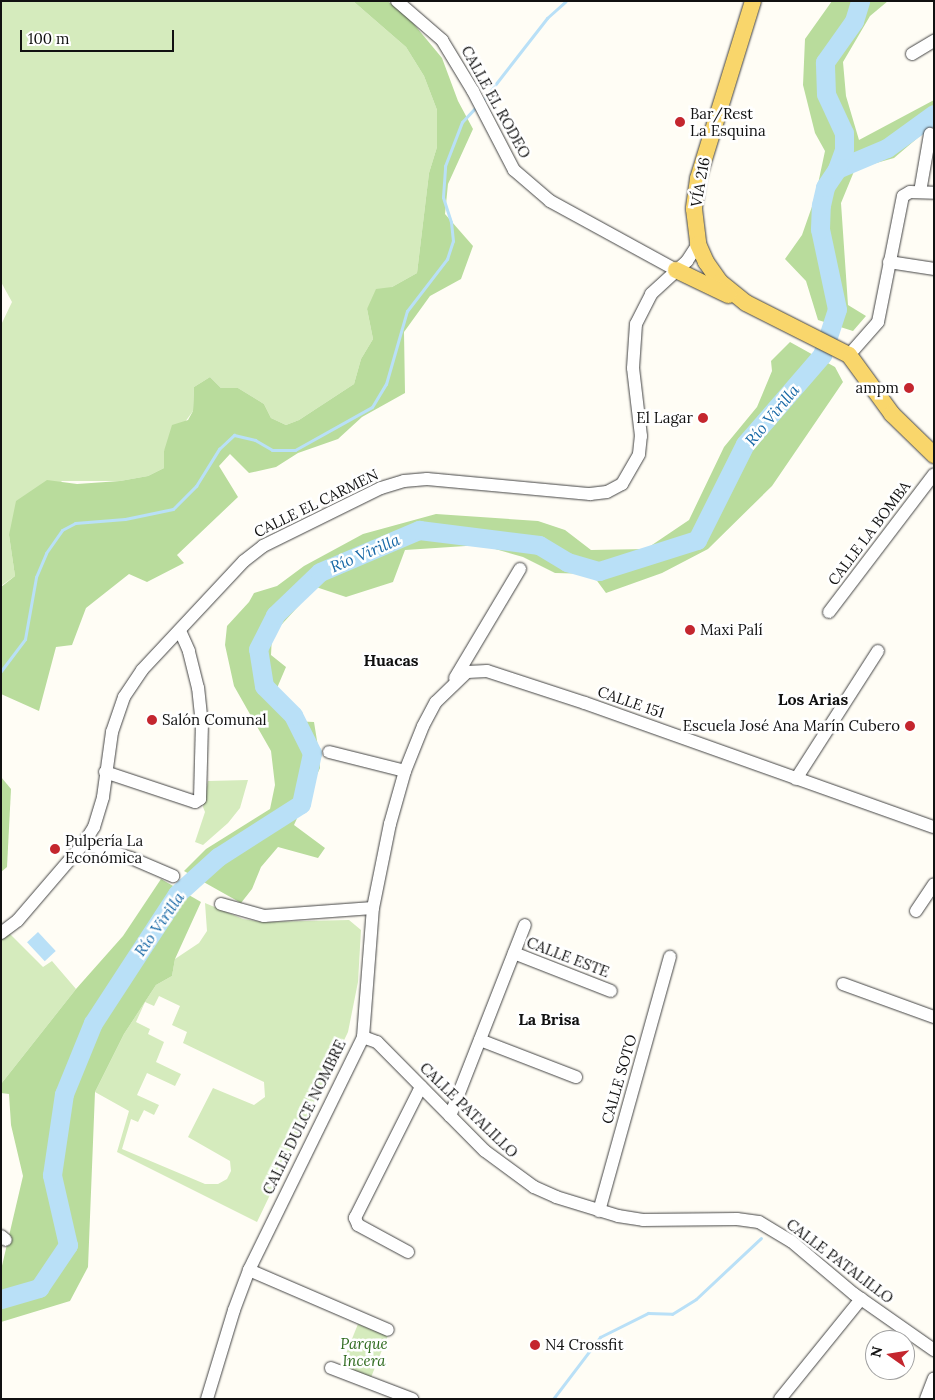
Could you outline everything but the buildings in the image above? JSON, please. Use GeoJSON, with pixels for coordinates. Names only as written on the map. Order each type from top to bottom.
{"type":"FeatureCollection","features":[{"type":"Feature","properties":{"kind":"main road","name":"VÍA 216"},"geometry":{"type":"LineString","coordinates":[[753,1],[698,179],[694,209],[698,244],[706,262],[720,282],[746,303],[846,353]]}},
{"type":"Feature","properties":{"kind":"main road"},"geometry":{"type":"LineString","coordinates":[[676,270],[746,303]]}},
{"type":"Feature","properties":{"kind":"main road"},"geometry":{"type":"LineString","coordinates":[[846,353],[892,414],[934,455]]}},
{"type":"Feature","properties":{"kind":"street","name":"CALLE EL RODEO"},"geometry":{"type":"LineString","coordinates":[[397,1],[442,40],[514,170],[550,201],[676,270]]}},
{"type":"Feature","properties":{"kind":"street"},"geometry":{"type":"LineString","coordinates":[[912,54],[934,41]]}},
{"type":"Feature","properties":{"kind":"street"},"geometry":{"type":"LineString","coordinates":[[920,192],[930,134]]}},
{"type":"Feature","properties":{"kind":"street"},"geometry":{"type":"LineString","coordinates":[[846,353],[878,322],[903,196],[920,192],[934,193]]}},
{"type":"Feature","properties":{"kind":"street","name":"CALLE EL CARMEN"},"geometry":{"type":"LineString","coordinates":[[1,933],[18,920],[84,843],[98,818],[112,732],[124,697],[142,670],[244,561],[263,546],[382,488],[404,481],[427,479],[590,494],[607,492],[622,484],[639,454],[641,436],[633,368],[636,324],[652,294],[687,261],[698,244]]}},
{"type":"Feature","properties":{"kind":"street"},"geometry":{"type":"LineString","coordinates":[[890,262],[934,269]]}},
{"type":"Feature","properties":{"kind":"street","name":"CALLE LA BOMBA"},"geometry":{"type":"LineString","coordinates":[[829,612],[934,474]]}},
{"type":"Feature","properties":{"kind":"street"},"geometry":{"type":"LineString","coordinates":[[452,685],[520,569]]}},
{"type":"Feature","properties":{"kind":"street"},"geometry":{"type":"LineString","coordinates":[[106,772],[195,802],[200,799],[202,725],[198,688],[189,651],[180,631]]}},
{"type":"Feature","properties":{"kind":"street"},"geometry":{"type":"LineString","coordinates":[[796,778],[878,651]]}},
{"type":"Feature","properties":{"kind":"street","name":"CALLE DULCE NOMBRE"},"geometry":{"type":"LineString","coordinates":[[207,1399],[234,1310],[250,1270],[363,1037],[377,877],[405,771],[423,726],[436,702],[467,672],[486,671]]}},
{"type":"Feature","properties":{"kind":"street","name":"CALLE 151"},"geometry":{"type":"LineString","coordinates":[[486,671],[934,827]]}},
{"type":"Feature","properties":{"kind":"street"},"geometry":{"type":"LineString","coordinates":[[329,752],[405,771]]}},
{"type":"Feature","properties":{"kind":"street"},"geometry":{"type":"LineString","coordinates":[[84,843],[131,858],[173,876]]}},
{"type":"Feature","properties":{"kind":"street"},"geometry":{"type":"LineString","coordinates":[[916,910],[934,884]]}},
{"type":"Feature","properties":{"kind":"street"},"geometry":{"type":"LineString","coordinates":[[221,904],[264,916],[373,908]]}},
{"type":"Feature","properties":{"kind":"street"},"geometry":{"type":"LineString","coordinates":[[450,1116],[525,925]]}},
{"type":"Feature","properties":{"kind":"street","name":"CALLE ESTE"},"geometry":{"type":"LineString","coordinates":[[514,953],[611,991]]}},
{"type":"Feature","properties":{"kind":"street","name":"CALLE SOTO"},"geometry":{"type":"LineString","coordinates":[[598,1210],[670,957]]}},
{"type":"Feature","properties":{"kind":"street"},"geometry":{"type":"LineString","coordinates":[[843,984],[934,1017]]}},
{"type":"Feature","properties":{"kind":"street","name":"CALLE PATALILLO"},"geometry":{"type":"LineString","coordinates":[[363,1037],[377,1042],[450,1116],[510,1172],[556,1198],[643,1220],[737,1219],[759,1222],[791,1241],[861,1299],[934,1350]]}},
{"type":"Feature","properties":{"kind":"street"},"geometry":{"type":"LineString","coordinates":[[480,1040],[576,1077]]}},
{"type":"Feature","properties":{"kind":"street"},"geometry":{"type":"LineString","coordinates":[[408,1252],[358,1225],[355,1218],[421,1087]]}},
{"type":"Feature","properties":{"kind":"street"},"geometry":{"type":"LineString","coordinates":[[250,1270],[388,1330]]}},
{"type":"Feature","properties":{"kind":"street"},"geometry":{"type":"LineString","coordinates":[[780,1399],[861,1299]]}},
{"type":"Feature","properties":{"kind":"street"},"geometry":{"type":"LineString","coordinates":[[330,1368],[412,1399]]}},
{"type":"Feature","properties":{"kind":"street"},"geometry":{"type":"LineString","coordinates":[[926,1399],[934,1378]]}},
{"type":"Feature","properties":{"kind":"green space"},"geometry":{"type":"Polygon","coordinates":[[[1,1],[353,1],[406,47],[424,76],[437,110],[437,147],[429,173],[417,273],[392,287],[367,309],[373,339],[361,359],[354,384],[299,420],[286,425],[271,418],[264,404],[238,388],[221,388],[210,377],[194,387],[193,411],[164,451],[164,468],[148,476],[120,481],[62,481],[9,535],[15,576],[1,586],[1,325],[12,302],[1,282],[1,1]]]}},
{"type":"Feature","properties":{"kind":"green space"},"geometry":{"type":"Polygon","coordinates":[[[353,1],[387,1],[403,11],[442,58],[458,101],[473,129],[448,184],[445,214],[473,246],[461,279],[430,296],[404,332],[405,393],[362,417],[338,439],[298,453],[276,467],[249,473],[230,454],[219,466],[238,497],[177,555],[184,563],[147,582],[129,574],[86,608],[72,645],[56,647],[39,711],[1,694],[1,587],[15,576],[9,535],[16,501],[47,480],[77,484],[120,481],[148,476],[164,468],[164,451],[172,425],[188,420],[193,411],[194,387],[210,377],[221,388],[238,388],[264,404],[271,418],[286,425],[299,420],[354,384],[361,359],[373,339],[367,309],[376,289],[392,287],[417,273],[429,173],[437,147],[437,110],[424,76],[406,47],[353,1]]]}},
{"type":"Feature","properties":{"kind":"green space"},"geometry":{"type":"Polygon","coordinates":[[[832,1],[888,1],[870,16],[843,62],[846,96],[859,140],[934,100],[934,124],[894,158],[855,169],[841,203],[848,305],[866,316],[853,331],[818,320],[806,281],[785,259],[802,235],[815,198],[825,151],[815,133],[803,85],[805,39],[832,1]]]}},
{"type":"Feature","properties":{"kind":"green space"},"geometry":{"type":"Polygon","coordinates":[[[790,342],[835,367],[843,382],[772,486],[708,549],[662,573],[606,593],[592,574],[555,573],[523,557],[481,545],[405,550],[393,582],[346,597],[316,587],[272,635],[271,655],[286,667],[277,688],[291,721],[314,722],[319,753],[320,768],[294,825],[325,848],[318,858],[278,847],[261,867],[252,889],[241,903],[184,871],[206,849],[270,809],[275,785],[271,751],[234,686],[225,645],[227,626],[249,602],[254,593],[277,586],[304,566],[363,534],[436,514],[538,521],[565,530],[591,550],[646,549],[689,520],[724,447],[757,407],[772,371],[771,361],[790,342]]]}},
{"type":"Feature","properties":{"kind":"green space"},"geometry":{"type":"Polygon","coordinates":[[[1,777],[11,789],[7,867],[1,872],[1,777]]]}},
{"type":"Feature","properties":{"kind":"green space"},"geometry":{"type":"Polygon","coordinates":[[[248,780],[240,808],[228,823],[203,845],[195,842],[205,812],[203,807],[208,781],[248,780]]]}},
{"type":"Feature","properties":{"kind":"green space"},"geometry":{"type":"Polygon","coordinates":[[[161,879],[201,902],[175,959],[172,976],[156,985],[124,1034],[95,1092],[88,1267],[70,1301],[1,1322],[1,1270],[23,1176],[11,1125],[9,1094],[1,1093],[1,1084],[76,989],[123,936],[161,879]]]}},
{"type":"Feature","properties":{"kind":"green space"},"geometry":{"type":"Polygon","coordinates":[[[205,903],[243,919],[263,922],[349,920],[361,930],[358,982],[348,1032],[257,1222],[117,1152],[129,1111],[95,1092],[124,1034],[156,985],[172,976],[175,959],[199,943],[207,931],[205,903]],[[159,996],[154,1006],[145,1002],[136,1022],[150,1029],[148,1034],[164,1042],[156,1062],[181,1074],[175,1086],[147,1073],[137,1095],[159,1105],[154,1115],[144,1110],[138,1122],[131,1119],[122,1149],[205,1184],[218,1184],[227,1179],[231,1171],[230,1161],[188,1137],[213,1088],[254,1105],[265,1097],[264,1082],[183,1043],[187,1032],[172,1025],[180,1006],[159,996]]]}},
{"type":"Feature","properties":{"kind":"green space"},"geometry":{"type":"Polygon","coordinates":[[[8,932],[43,967],[52,961],[76,989],[1,1084],[1,937],[8,932]]]}},
{"type":"Feature","properties":{"kind":"green space","name":"Parque Incera"},"geometry":{"type":"Polygon","coordinates":[[[358,1324],[388,1336],[370,1379],[341,1367],[358,1324]]]}},
{"type":"Feature","properties":{"kind":"water"},"geometry":{"type":"Polygon","coordinates":[[[38,932],[56,951],[45,961],[27,942],[38,932]]]}},
{"type":"Feature","properties":{"kind":"waterway"},"geometry":{"type":"LineString","coordinates":[[484,99],[547,18],[566,1]]}},
{"type":"Feature","properties":{"kind":"waterway","name":"Río Virilla"},"geometry":{"type":"LineString","coordinates":[[1,1299],[39,1288],[68,1245],[52,1175],[64,1094],[93,1023],[177,894],[218,857],[301,804],[312,753],[293,715],[264,686],[258,649],[275,615],[320,572],[419,530],[539,545],[567,562],[599,571],[697,540],[745,444],[822,355],[837,309],[820,229],[821,205],[825,187],[837,169],[844,150],[844,133],[826,94],[825,62],[854,21],[860,1]]}},
{"type":"Feature","properties":{"kind":"waterway"},"geometry":{"type":"LineString","coordinates":[[1,671],[25,639],[36,577],[46,553],[62,530],[75,523],[125,519],[173,509],[196,486],[219,449],[234,435],[255,440],[272,450],[295,450],[372,407],[386,384],[407,311],[447,259],[453,241],[451,222],[443,197],[445,166],[462,122],[475,108]]}},
{"type":"Feature","properties":{"kind":"waterway"},"geometry":{"type":"LineString","coordinates":[[837,169],[887,148],[934,114]]}},
{"type":"Feature","properties":{"kind":"waterway"},"geometry":{"type":"LineString","coordinates":[[553,1399],[600,1337],[648,1313],[672,1314],[696,1299],[761,1238]]}},
{"type":"Feature","properties":{"kind":"place","name":"Bar/Rest La Esquina"},"geometry":{"type":"Point","coordinates":[680,122]}},
{"type":"Feature","properties":{"kind":"place","name":"ampm"},"geometry":{"type":"Point","coordinates":[909,388]}},
{"type":"Feature","properties":{"kind":"place","name":"El Lagar"},"geometry":{"type":"Point","coordinates":[703,418]}},
{"type":"Feature","properties":{"kind":"place","name":"Maxi Palí"},"geometry":{"type":"Point","coordinates":[690,630]}},
{"type":"Feature","properties":{"kind":"place","name":"Salón Comunal"},"geometry":{"type":"Point","coordinates":[152,720]}},
{"type":"Feature","properties":{"kind":"place","name":"Escuela José Ana Marín Cubero"},"geometry":{"type":"Point","coordinates":[910,726]}},
{"type":"Feature","properties":{"kind":"place","name":"Pulpería La Económica"},"geometry":{"type":"Point","coordinates":[55,849]}},
{"type":"Feature","properties":{"kind":"place","name":"N4 Crossfit"},"geometry":{"type":"Point","coordinates":[535,1345]}},
{"type":"Feature","properties":{"kind":"district","name":"Huacas"},"geometry":{"type":"Point","coordinates":[391,660]}},
{"type":"Feature","properties":{"kind":"district","name":"Los Arias"},"geometry":{"type":"Point","coordinates":[813,699]}},
{"type":"Feature","properties":{"kind":"district","name":"La Brisa"},"geometry":{"type":"Point","coordinates":[549,1019]}}]}
